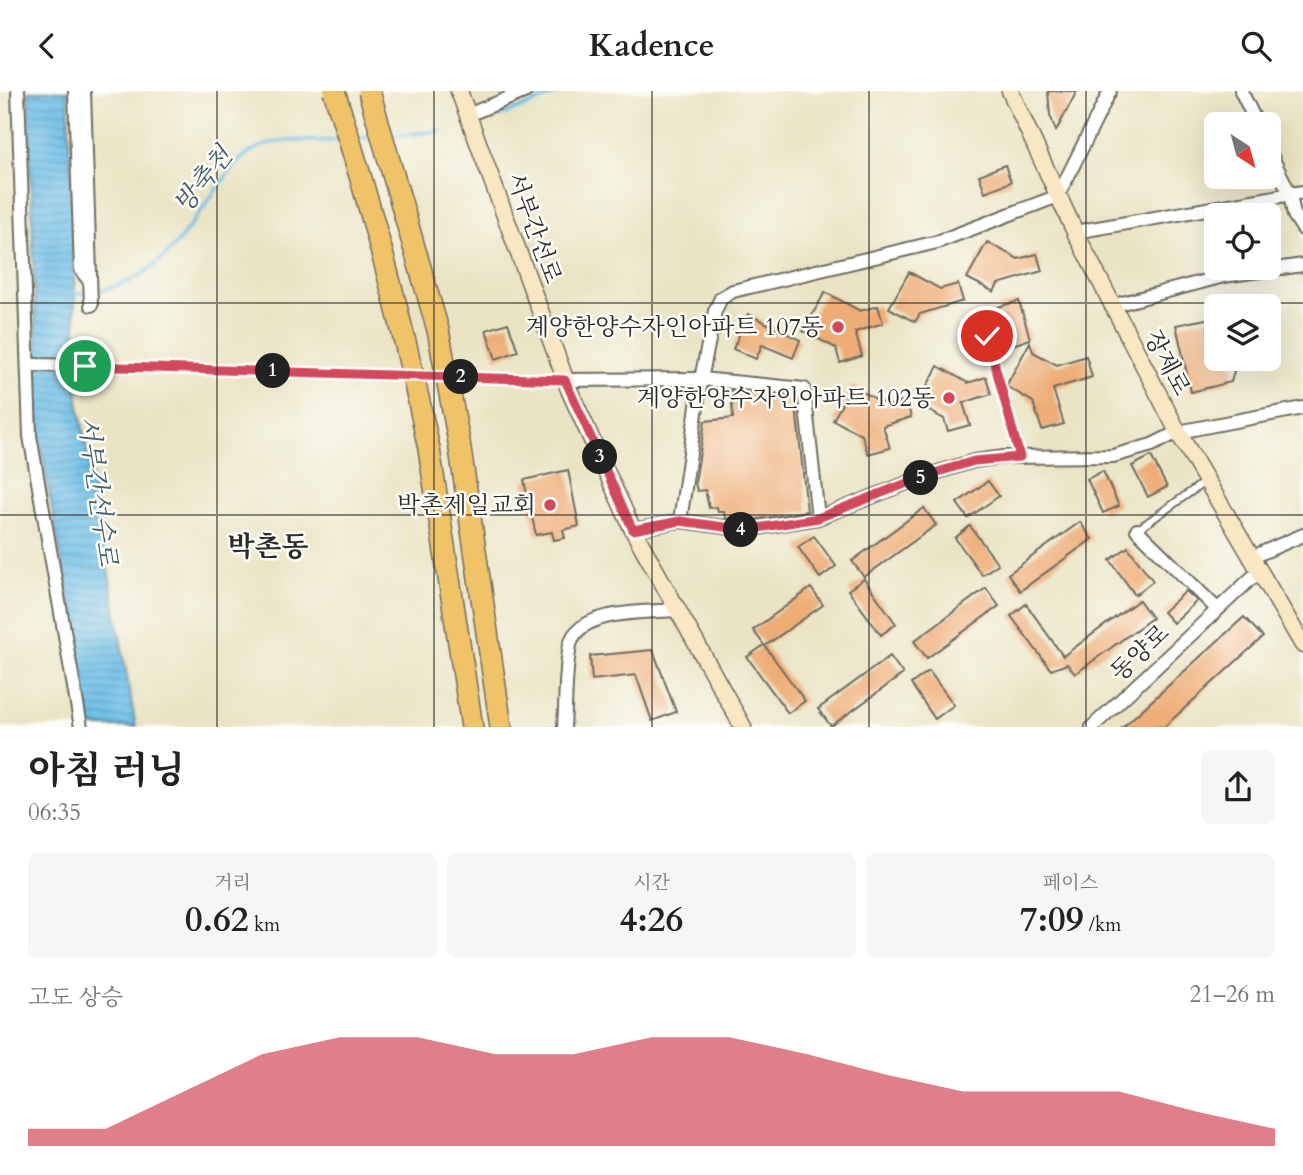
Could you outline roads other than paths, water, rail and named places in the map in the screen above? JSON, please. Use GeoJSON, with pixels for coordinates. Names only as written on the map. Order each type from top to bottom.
{"type":"FeatureCollection","features":[{"type":"Feature","properties":{"kind":"highway"},"geometry":{"type":"LineString","coordinates":[[334,91],[378,229],[407,338],[429,449],[472,727]]}},
{"type":"Feature","properties":{"kind":"highway"},"geometry":{"type":"LineString","coordinates":[[369,91],[438,330],[459,442],[501,727]]}},
{"type":"Feature","properties":{"kind":"street"},"geometry":{"type":"LineString","coordinates":[[18,91],[30,436],[81,727]]}},
{"type":"Feature","properties":{"kind":"street"},"geometry":{"type":"LineString","coordinates":[[75,91],[81,269],[90,282]]}},
{"type":"Feature","properties":{"kind":"street"},"geometry":{"type":"LineString","coordinates":[[84,91],[91,305]]}},
{"type":"Feature","properties":{"kind":"street","name":"서부간선로"},"geometry":{"type":"LineString","coordinates":[[459,91],[565,380],[633,530],[743,727]]}},
{"type":"Feature","properties":{"kind":"street"},"geometry":{"type":"LineString","coordinates":[[468,115],[526,91]]}},
{"type":"Feature","properties":{"kind":"street","name":"장제로"},"geometry":{"type":"LineString","coordinates":[[1010,91],[1111,306],[1178,432],[1303,645]]}},
{"type":"Feature","properties":{"kind":"street"},"geometry":{"type":"LineString","coordinates":[[680,521],[701,379],[715,311],[721,298],[733,291],[937,242],[1058,196],[1110,91]]}},
{"type":"Feature","properties":{"kind":"street"},"geometry":{"type":"LineString","coordinates":[[1241,91],[1252,112]]}},
{"type":"Feature","properties":{"kind":"street"},"geometry":{"type":"LineString","coordinates":[[1281,170],[1296,193],[1294,215],[1303,229]]}},
{"type":"Feature","properties":{"kind":"street"},"geometry":{"type":"LineString","coordinates":[[1075,232],[1296,193]]}},
{"type":"Feature","properties":{"kind":"street"},"geometry":{"type":"LineString","coordinates":[[1111,306],[1224,276],[1303,265]]}},
{"type":"Feature","properties":{"kind":"street"},"geometry":{"type":"LineString","coordinates":[[34,365],[85,366]]}},
{"type":"Feature","properties":{"kind":"street"},"geometry":{"type":"LineString","coordinates":[[565,380],[701,379],[804,389],[818,518]]}},
{"type":"Feature","properties":{"kind":"street"},"geometry":{"type":"LineString","coordinates":[[633,530],[680,521],[746,530],[818,518],[925,476],[974,461],[1020,457],[1114,456],[1152,445],[1178,432],[1303,408]]}},
{"type":"Feature","properties":{"kind":"street"},"geometry":{"type":"LineString","coordinates":[[1137,530],[1217,609]]}},
{"type":"Feature","properties":{"kind":"street","name":"동양로"},"geometry":{"type":"LineString","coordinates":[[1092,727],[1217,609],[1254,565],[1303,535]]}},
{"type":"Feature","properties":{"kind":"street"},"geometry":{"type":"LineString","coordinates":[[564,727],[570,642],[585,624],[604,617],[678,610]]}},
{"type":"Feature","properties":{"kind":"lane"},"geometry":{"type":"LineString","coordinates":[[963,343],[987,336],[1020,457]]}},
{"type":"Feature","properties":{"kind":"lane"},"geometry":{"type":"LineString","coordinates":[[85,366],[565,380]]}},
{"type":"Feature","properties":{"kind":"lane"},"geometry":{"type":"LineString","coordinates":[[1137,530],[1206,481]]}},
{"type":"Feature","properties":{"kind":"water"},"geometry":{"type":"Polygon","coordinates":[[[28,91],[68,91],[78,400],[136,727],[91,727],[39,436],[28,91]]]}},
{"type":"Feature","properties":{"kind":"waterway","name":"방축천"},"geometry":{"type":"LineString","coordinates":[[499,116],[565,91]]}},
{"type":"Feature","properties":{"kind":"waterway","name":"방축천"},"geometry":{"type":"LineString","coordinates":[[390,136],[441,131]]}},
{"type":"Feature","properties":{"kind":"waterway","name":"방축천"},"geometry":{"type":"LineString","coordinates":[[356,139],[376,137]]}},
{"type":"Feature","properties":{"kind":"waterway","name":"방축천"},"geometry":{"type":"LineString","coordinates":[[72,294],[100,291],[122,284],[142,275],[158,263],[186,231],[232,169],[252,151],[285,141],[341,140]]}},
{"type":"Feature","properties":{"kind":"place","name":"계양한양수자인아파트 107동"},"geometry":{"type":"Point","coordinates":[838,327]}},
{"type":"Feature","properties":{"kind":"place","name":"계양한양수자인아파트 102동"},"geometry":{"type":"Point","coordinates":[949,398]}},
{"type":"Feature","properties":{"kind":"place","name":"박촌제일교회"},"geometry":{"type":"Point","coordinates":[550,505]}},
{"type":"Feature","properties":{"kind":"district","name":"박촌동"},"geometry":{"type":"Point","coordinates":[268,547]}},
{"type":"Feature","properties":{"kind":"water label","name":"서부간선수로"},"geometry":{"type":"Point","coordinates":[98,491]}}]}
